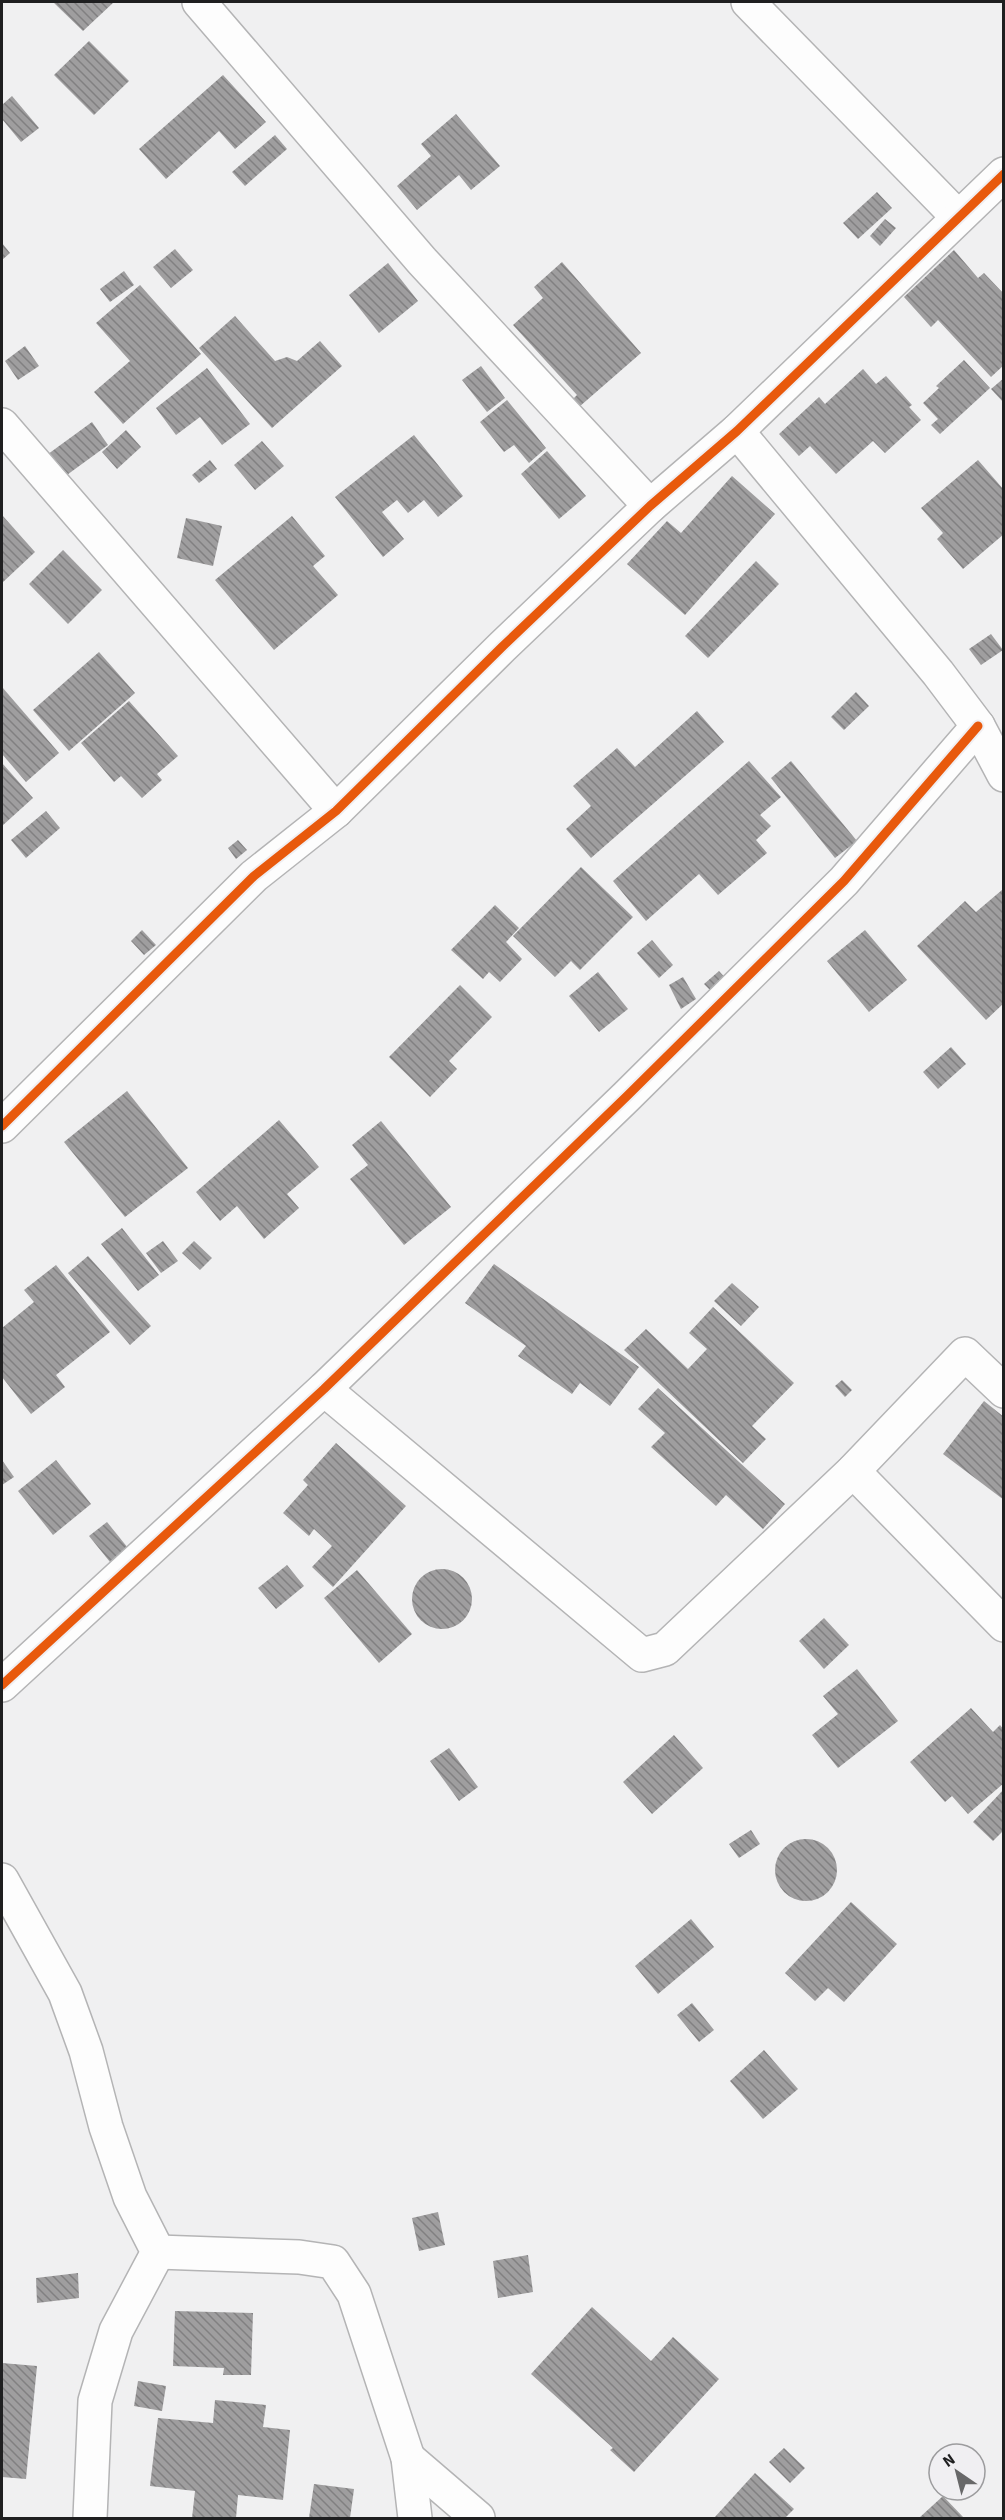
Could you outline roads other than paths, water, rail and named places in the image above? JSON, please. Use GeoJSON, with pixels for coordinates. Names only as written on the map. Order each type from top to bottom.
{"type":"FeatureCollection","features":[{"type":"Feature","properties":{"kind":"street"},"geometry":{"type":"LineString","coordinates":[[199,2],[422,261],[650,506]]}},
{"type":"Feature","properties":{"kind":"street"},"geometry":{"type":"LineString","coordinates":[[748,2],[958,217]]}},
{"type":"Feature","properties":{"kind":"street"},"geometry":{"type":"LineString","coordinates":[[7,1109],[254,876],[336,811],[502,647],[650,506],[736,431],[1004,174]]}},
{"type":"Feature","properties":{"kind":"street"},"geometry":{"type":"LineString","coordinates":[[2,425],[336,811]]}},
{"type":"Feature","properties":{"kind":"street"},"geometry":{"type":"LineString","coordinates":[[736,431],[930,664],[978,726],[1004,775]]}},
{"type":"Feature","properties":{"kind":"street"},"geometry":{"type":"LineString","coordinates":[[2,1685],[324,1389],[627,1096],[844,880],[978,726]]}},
{"type":"Feature","properties":{"kind":"street"},"geometry":{"type":"LineString","coordinates":[[324,1389],[642,1655],[665,1649],[854,1471],[965,1354],[1004,1391]]}},
{"type":"Feature","properties":{"kind":"street"},"geometry":{"type":"LineString","coordinates":[[854,1471],[1004,1624]]}},
{"type":"Feature","properties":{"kind":"street"},"geometry":{"type":"LineString","coordinates":[[2,1880],[65,1993],[86,2051],[106,2127],[130,2197],[158,2252]]}},
{"type":"Feature","properties":{"kind":"street"},"geometry":{"type":"LineString","coordinates":[[158,2252],[299,2257],[333,2262],[354,2294],[408,2458],[415,2518]]}},
{"type":"Feature","properties":{"kind":"street"},"geometry":{"type":"LineString","coordinates":[[90,2518],[95,2401],[116,2331],[158,2252]]}},
{"type":"Feature","properties":{"kind":"street"},"geometry":{"type":"LineString","coordinates":[[408,2458],[478,2518]]}}]}
